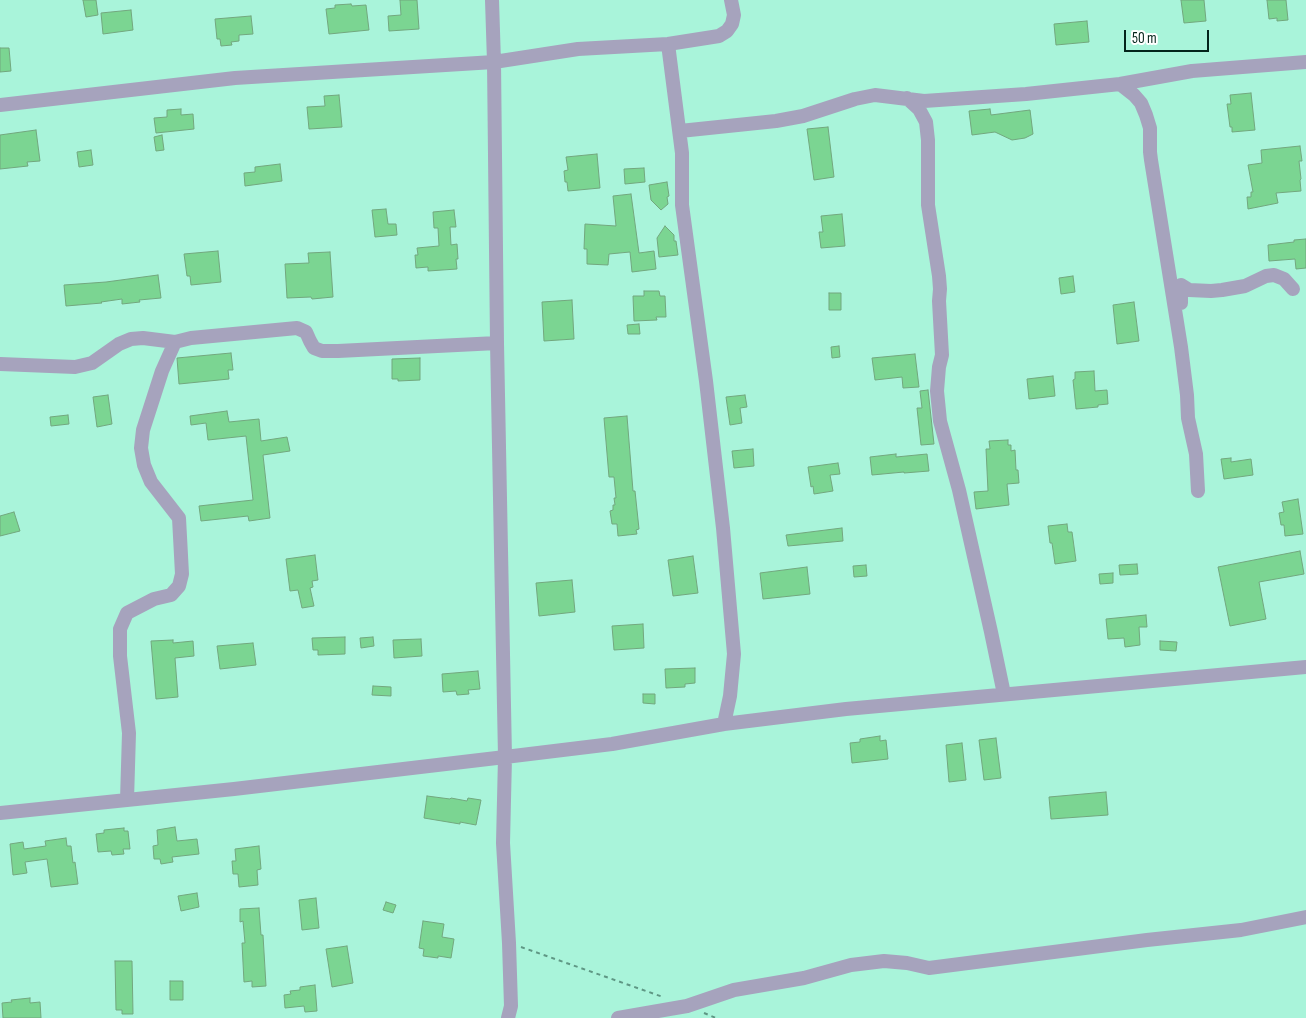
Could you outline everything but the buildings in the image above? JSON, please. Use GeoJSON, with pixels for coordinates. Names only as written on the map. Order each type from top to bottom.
{"type":"FeatureCollection","features":[{"type":"Feature","properties":{"kind":"street"},"geometry":{"type":"LineString","coordinates":[[492,0],[505,757],[503,843],[511,1006],[508,1018]]}},
{"type":"Feature","properties":{"kind":"street"},"geometry":{"type":"LineString","coordinates":[[0,105],[235,78],[494,62],[578,50],[668,44],[719,36],[727,31],[732,24],[734,15],[731,0]]}},
{"type":"Feature","properties":{"kind":"street"},"geometry":{"type":"LineString","coordinates":[[668,44],[682,153],[682,205],[720,498],[734,654],[730,696],[724,724]]}},
{"type":"Feature","properties":{"kind":"street"},"geometry":{"type":"LineString","coordinates":[[680,131],[776,122],[802,116],[855,98],[875,95],[924,101],[1026,94],[1120,84],[1192,71],[1306,62]]}},
{"type":"Feature","properties":{"kind":"street"},"geometry":{"type":"LineString","coordinates":[[1120,84],[1134,95],[1140,103],[1150,128],[1151,160],[1181,347],[1188,418],[1196,454],[1198,491]]}},
{"type":"Feature","properties":{"kind":"street"},"geometry":{"type":"LineString","coordinates":[[907,98],[919,109],[926,122],[928,140],[928,205],[940,283],[942,355],[937,391],[940,421],[959,490],[1004,694]]}},
{"type":"Feature","properties":{"kind":"street"},"geometry":{"type":"LineString","coordinates":[[1181,347],[1181,285],[1188,290],[1212,291],[1245,286],[1266,276],[1274,275],[1284,279],[1293,289]]}},
{"type":"Feature","properties":{"kind":"street"},"geometry":{"type":"LineString","coordinates":[[0,364],[75,367],[92,363],[118,344],[131,339],[143,338],[176,342],[191,338],[297,328],[306,332],[314,348],[322,351],[497,343]]}},
{"type":"Feature","properties":{"kind":"street"},"geometry":{"type":"LineString","coordinates":[[127,800],[129,733],[120,656],[120,629],[127,613],[154,600],[172,595],[179,586],[182,574],[179,518],[151,482],[144,465],[141,448],[142,430],[162,371],[176,342]]}},
{"type":"Feature","properties":{"kind":"street"},"geometry":{"type":"LineString","coordinates":[[0,814],[234,789],[612,744],[724,724],[846,709],[1306,668]]}},
{"type":"Feature","properties":{"kind":"street"},"geometry":{"type":"LineString","coordinates":[[618,1018],[687,1006],[734,990],[804,978],[851,964],[884,961],[929,968],[1241,930],[1306,917]]}},
{"type":"Feature","properties":{"kind":"path"},"geometry":{"type":"LineString","coordinates":[[509,942],[668,999]]}},
{"type":"Feature","properties":{"kind":"path"},"geometry":{"type":"LineString","coordinates":[[687,1006],[716,1018]]}}]}
